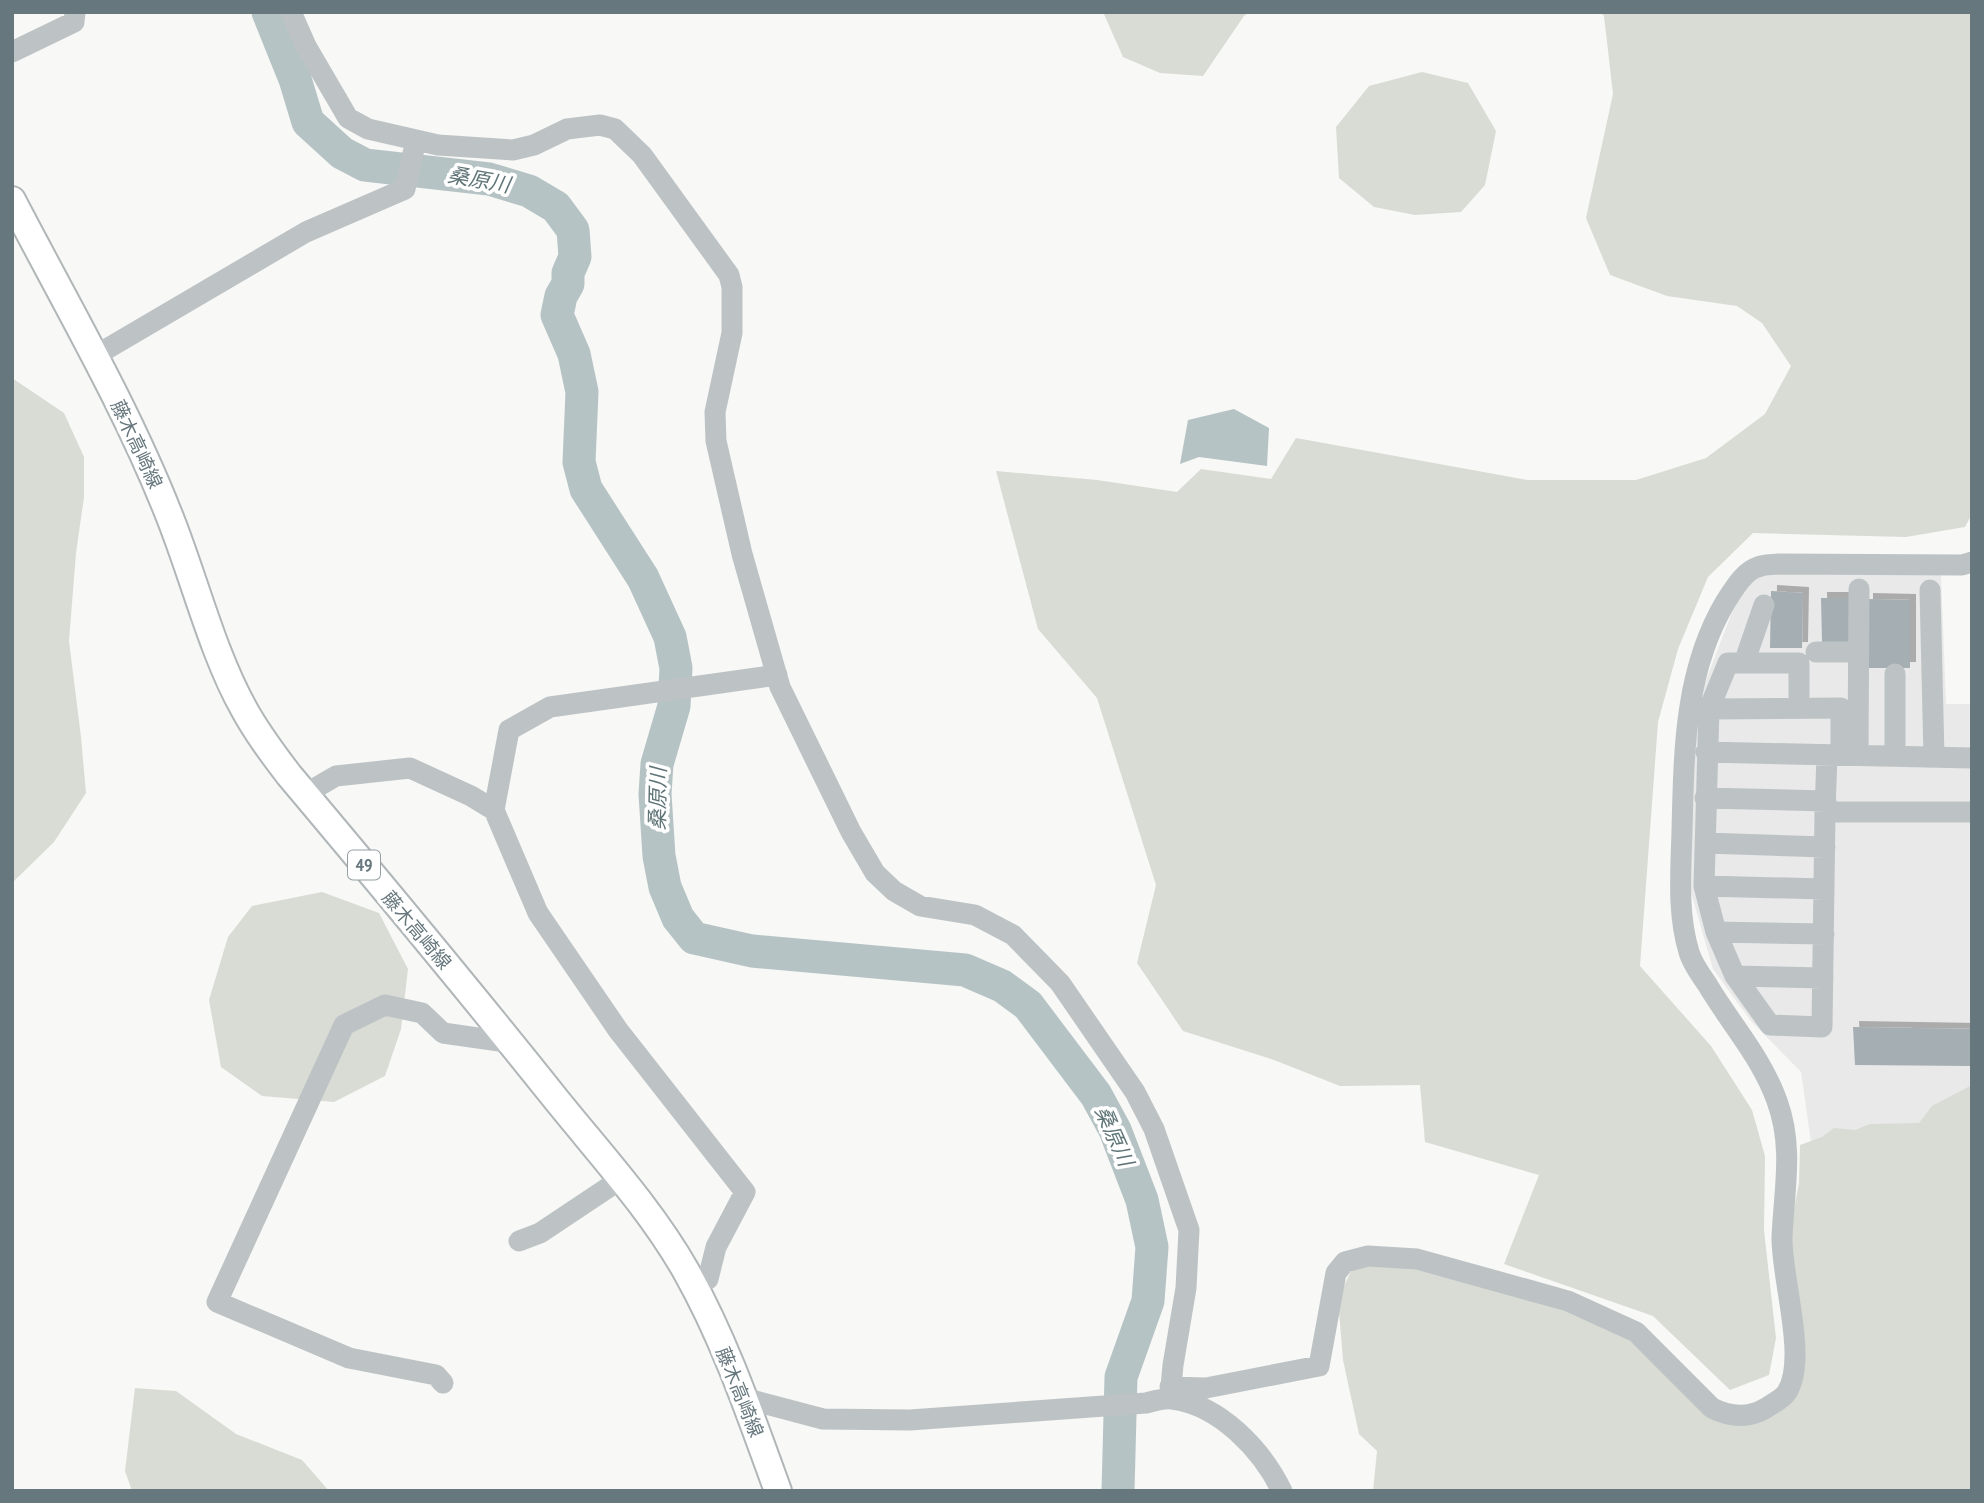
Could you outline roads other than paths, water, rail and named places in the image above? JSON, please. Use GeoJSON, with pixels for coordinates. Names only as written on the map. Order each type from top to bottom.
{"type":"FeatureCollection","features":[{"type":"Feature","properties":{"kind":"main road","name":"藤木高崎線"},"geometry":{"type":"LineString","coordinates":[[12,200],[120,407],[169,514],[242,707],[265,743],[305,794],[512,1043],[658,1226],[693,1284],[744,1398],[778,1491]]}},
{"type":"Feature","properties":{"kind":"street"},"geometry":{"type":"LineString","coordinates":[[12,52],[74,22],[75,12]]}},
{"type":"Feature","properties":{"kind":"street"},"geometry":{"type":"LineString","coordinates":[[290,12],[306,46],[348,118],[368,129],[438,145],[513,150],[534,145],[567,129],[609,127],[621,133],[642,155],[729,275],[732,287],[732,333],[715,412],[716,442],[742,554],[780,687],[851,832],[875,873],[894,891],[920,905],[975,915],[1013,935],[1059,984],[1135,1092],[1154,1129],[1189,1230],[1186,1288],[1170,1393]]}},
{"type":"Feature","properties":{"kind":"street"},"geometry":{"type":"LineString","coordinates":[[93,357],[306,232],[405,189],[416,140]]}},
{"type":"Feature","properties":{"kind":"street"},"geometry":{"type":"LineString","coordinates":[[744,1398],[823,1419],[909,1420],[1146,1403],[1170,1393],[1318,1366],[1336,1273],[1345,1262],[1368,1256],[1417,1259],[1567,1301],[1611,1320],[1636,1332],[1712,1408],[1726,1415],[1754,1415],[1786,1395],[1795,1375],[1790,1298],[1782,1239],[1788,1157],[1778,1101],[1751,1049],[1712,994],[1689,955],[1683,930],[1683,792],[1688,705],[1701,654],[1720,611],[1737,584],[1756,567],[1779,564],[1962,565],[1972,562]]}},
{"type":"Feature","properties":{"kind":"street"},"geometry":{"type":"LineString","coordinates":[[1799,708],[1799,663],[1728,663],[1709,709],[1704,886],[1716,932],[1735,976],[1770,1025],[1822,1027],[1826,807],[1842,755],[1858,653],[1859,589]]}},
{"type":"Feature","properties":{"kind":"street"},"geometry":{"type":"LineString","coordinates":[[1930,590],[1934,757]]}},
{"type":"Feature","properties":{"kind":"street"},"geometry":{"type":"LineString","coordinates":[[1744,663],[1765,605]]}},
{"type":"Feature","properties":{"kind":"street"},"geometry":{"type":"LineString","coordinates":[[1816,652],[1858,653]]}},
{"type":"Feature","properties":{"kind":"street"},"geometry":{"type":"LineString","coordinates":[[1895,674],[1895,756]]}},
{"type":"Feature","properties":{"kind":"street"},"geometry":{"type":"LineString","coordinates":[[693,1284],[708,1279],[716,1247],[745,1192],[618,1030],[538,913],[494,810],[509,730],[550,708],[777,675]]}},
{"type":"Feature","properties":{"kind":"street"},"geometry":{"type":"LineString","coordinates":[[1709,709],[1841,708],[1842,755]]}},
{"type":"Feature","properties":{"kind":"street"},"geometry":{"type":"LineString","coordinates":[[1706,752],[1972,758]]}},
{"type":"Feature","properties":{"kind":"street"},"geometry":{"type":"LineString","coordinates":[[305,794],[336,776],[410,768],[471,796],[494,810]]}},
{"type":"Feature","properties":{"kind":"street"},"geometry":{"type":"LineString","coordinates":[[1705,798],[1826,807],[1972,812]]}},
{"type":"Feature","properties":{"kind":"street"},"geometry":{"type":"LineString","coordinates":[[1705,843],[1825,847]]}},
{"type":"Feature","properties":{"kind":"street"},"geometry":{"type":"LineString","coordinates":[[1704,886],[1824,889]]}},
{"type":"Feature","properties":{"kind":"street"},"geometry":{"type":"LineString","coordinates":[[1716,932],[1824,934]]}},
{"type":"Feature","properties":{"kind":"street"},"geometry":{"type":"LineString","coordinates":[[1735,976],[1823,978]]}},
{"type":"Feature","properties":{"kind":"street"},"geometry":{"type":"LineString","coordinates":[[443,1383],[436,1376],[349,1358],[217,1302],[344,1025],[384,1005],[422,1013],[443,1033],[512,1043]]}},
{"type":"Feature","properties":{"kind":"street"},"geometry":{"type":"LineString","coordinates":[[519,1241],[540,1233],[621,1179]]}},
{"type":"Feature","properties":{"kind":"street"},"geometry":{"type":"LineString","coordinates":[[1170,1393],[1226,1422],[1268,1465],[1282,1491]]}},
{"type":"Feature","properties":{"kind":"waterway","name":"桑原川"},"geometry":{"type":"LineString","coordinates":[[268,12],[295,79],[308,122],[342,153],[365,165],[489,179],[529,191],[556,207],[573,230],[575,257],[557,315],[574,354],[582,392],[579,462],[586,489],[643,578],[670,637],[676,668],[674,706],[657,764],[655,794],[659,856],[665,887],[678,918],[694,938],[752,951],[965,970],[1002,986],[1028,1005],[1096,1095],[1115,1130],[1142,1200],[1152,1247],[1148,1301],[1121,1377],[1118,1491]]}}]}
